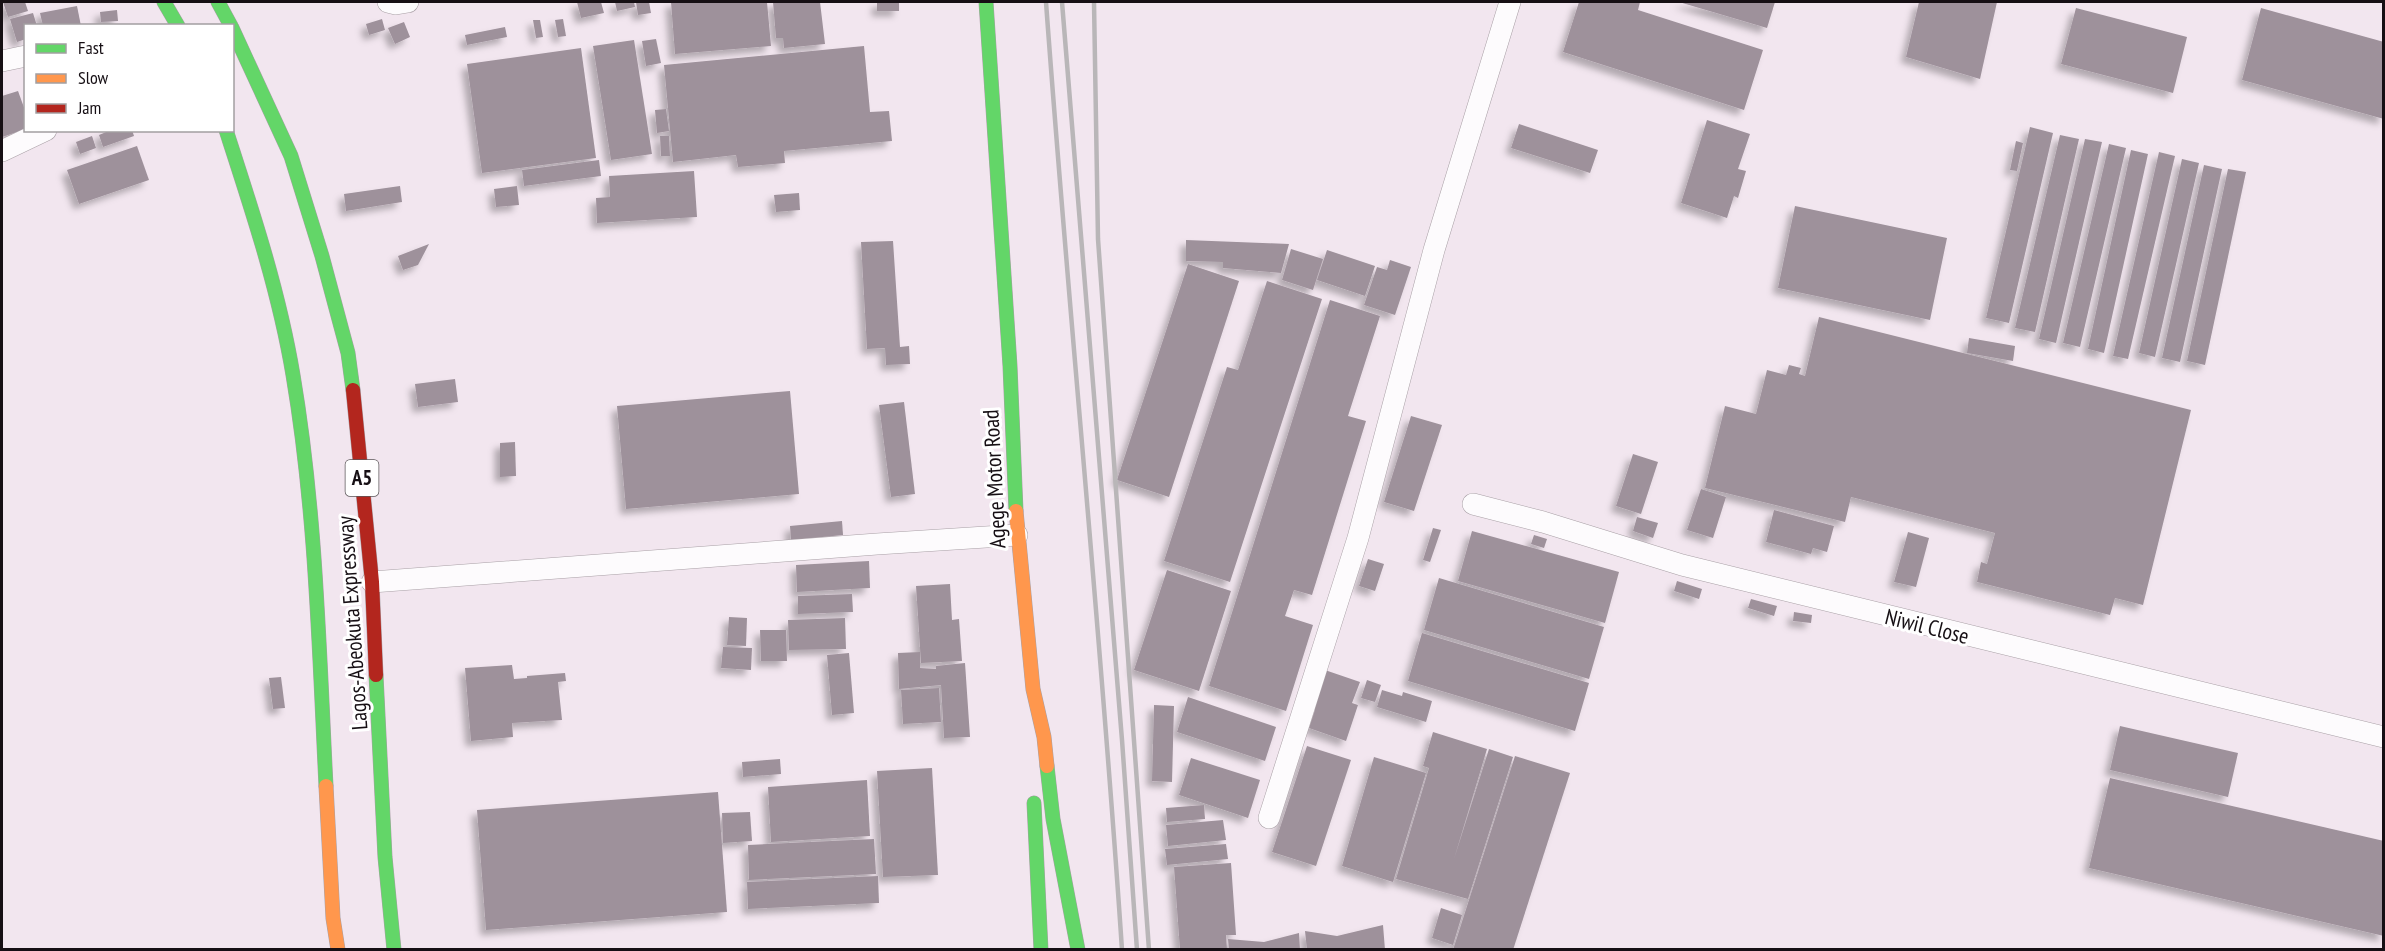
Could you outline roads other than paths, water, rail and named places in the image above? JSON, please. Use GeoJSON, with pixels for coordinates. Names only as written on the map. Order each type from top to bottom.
{"type":"FeatureCollection","features":[{"type":"Feature","properties":{"kind":"main road"},"geometry":{"type":"LineString","coordinates":[[164,2],[177,24]]}},
{"type":"Feature","properties":{"kind":"main road","name":"Lagos-Abeokuta Expressway"},"geometry":{"type":"LineString","coordinates":[[219,2],[230,24]]}},
{"type":"Feature","properties":{"kind":"main road","name":"Agege Motor Road"},"geometry":{"type":"LineString","coordinates":[[986,2],[1010,366],[1017,535],[1033,689],[1044,737],[1053,819],[1078,950]]}},
{"type":"Feature","properties":{"kind":"main road","name":"Lagos-Abeokuta Expressway"},"geometry":{"type":"LineString","coordinates":[[234,31],[291,156],[322,256],[348,353],[358,428],[372,582],[385,856],[394,950]]}},
{"type":"Feature","properties":{"kind":"main road","name":"Lagos-Abeokuta Expressway"},"geometry":{"type":"LineString","coordinates":[[227,132],[266,252],[293,373],[311,504],[333,918],[338,950]]}},
{"type":"Feature","properties":{"kind":"main road"},"geometry":{"type":"LineString","coordinates":[[1031,751],[1033,689]]}},
{"type":"Feature","properties":{"kind":"main road"},"geometry":{"type":"LineString","coordinates":[[1033,785],[1041,950]]}},
{"type":"Feature","properties":{"kind":"street"},"geometry":{"type":"LineString","coordinates":[[388,2],[396,4],[408,2]]}},
{"type":"Feature","properties":{"kind":"street"},"geometry":{"type":"LineString","coordinates":[[1269,818],[1358,538],[1434,250],[1510,2]]}},
{"type":"Feature","properties":{"kind":"street"},"geometry":{"type":"LineString","coordinates":[[2,61],[24,56]]}},
{"type":"Feature","properties":{"kind":"street"},"geometry":{"type":"LineString","coordinates":[[2,151],[42,132]]}},
{"type":"Feature","properties":{"kind":"street","name":"Niwil Close"},"geometry":{"type":"LineString","coordinates":[[1473,504],[1542,522],[1682,565],[2384,737]]}},
{"type":"Feature","properties":{"kind":"street"},"geometry":{"type":"LineString","coordinates":[[372,582],[1017,535]]}},
{"type":"Feature","properties":{"kind":"railway"},"geometry":{"type":"LineString","coordinates":[[1046,2],[1122,950]]}},
{"type":"Feature","properties":{"kind":"railway"},"geometry":{"type":"LineString","coordinates":[[1062,2],[1137,950]]}},
{"type":"Feature","properties":{"kind":"railway"},"geometry":{"type":"LineString","coordinates":[[1094,2],[1098,239],[1149,950]]}}]}
